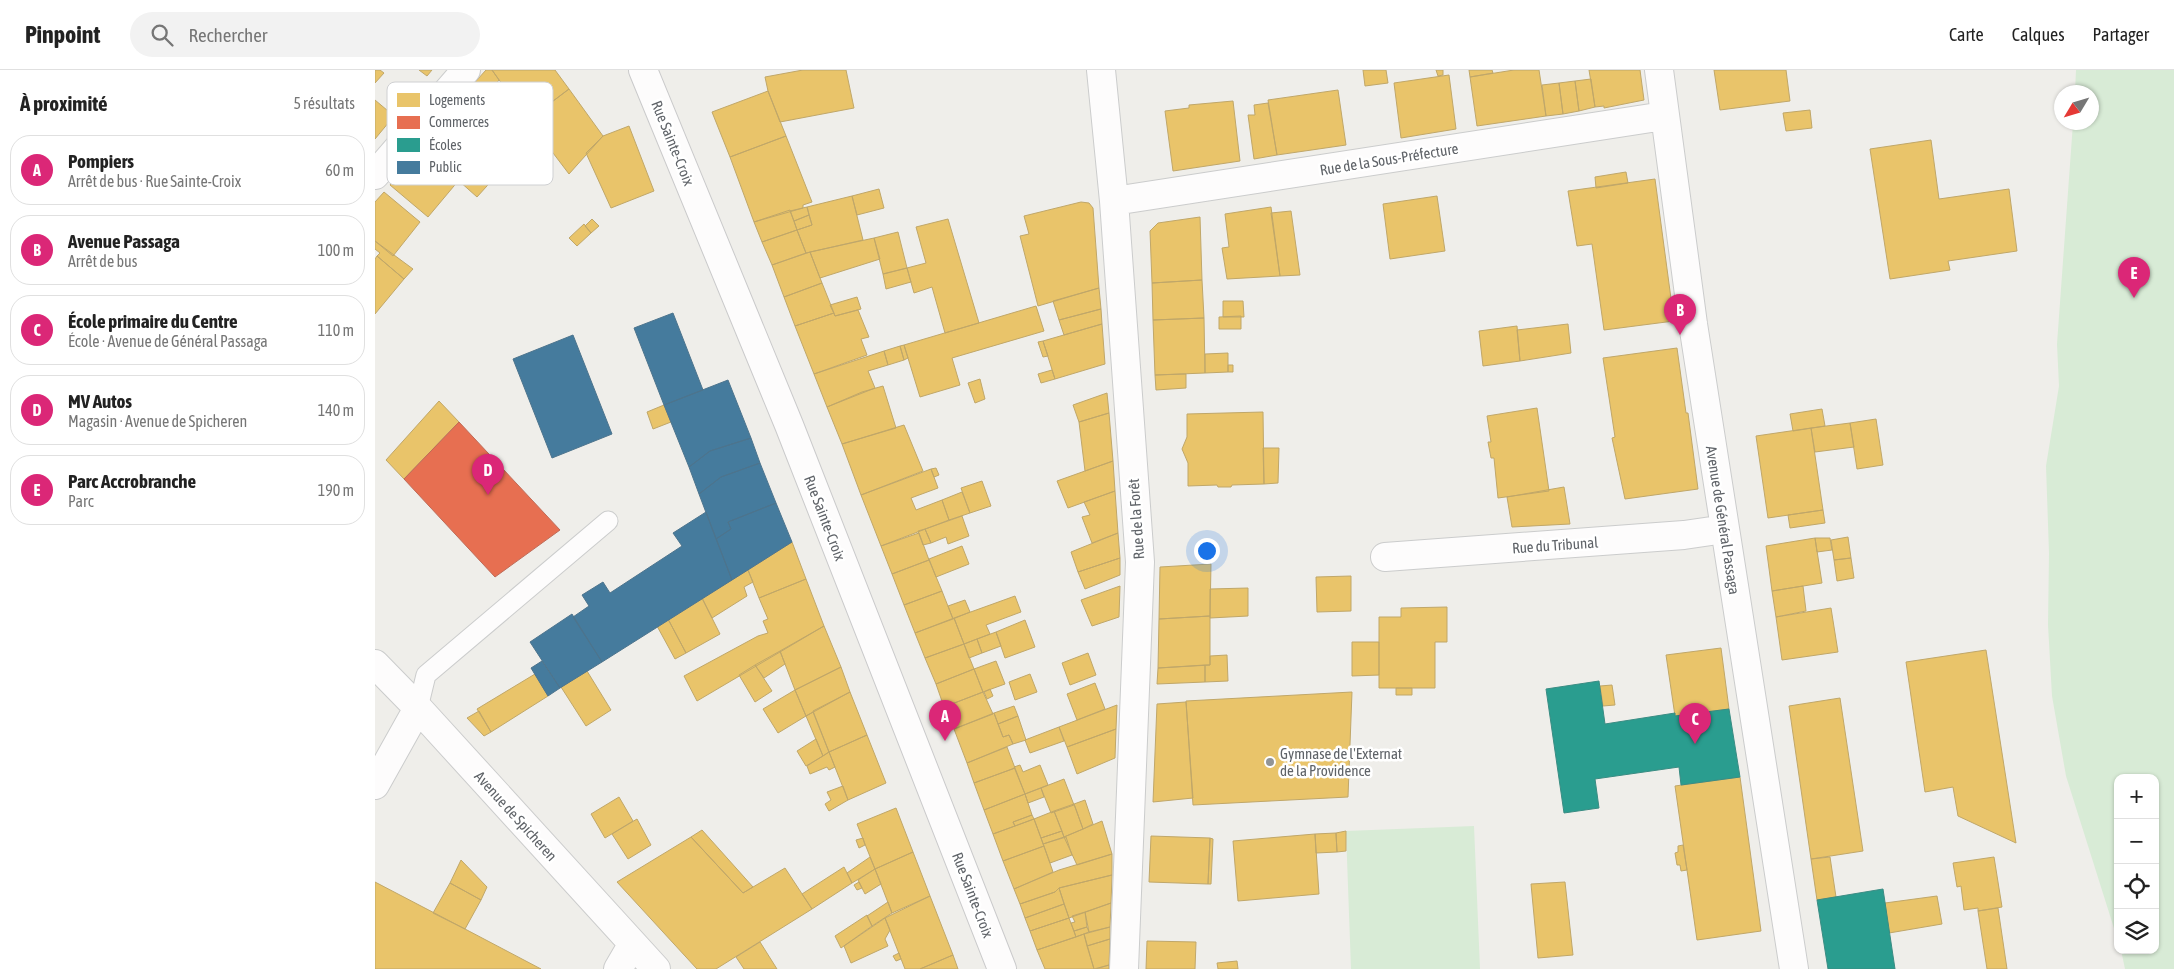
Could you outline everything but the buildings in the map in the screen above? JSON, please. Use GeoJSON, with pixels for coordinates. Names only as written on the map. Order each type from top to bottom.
{"type":"FeatureCollection","features":[{"type":"Feature","properties":{"kind":"street"},"geometry":{"type":"LineString","coordinates":[[456,82],[466,70]]}},
{"type":"Feature","properties":{"kind":"street","name":"Rue Sainte-Croix"},"geometry":{"type":"LineString","coordinates":[[643,70],[789,425],[1002,969]]}},
{"type":"Feature","properties":{"kind":"street","name":"Rue de la Forêt"},"geometry":{"type":"LineString","coordinates":[[1101,70],[1114,201],[1140,562],[1124,969]]}},
{"type":"Feature","properties":{"kind":"street","name":"Avenue de Général Passaga"},"geometry":{"type":"LineString","coordinates":[[1659,70],[1694,334],[1794,969]]}},
{"type":"Feature","properties":{"kind":"street","name":"Rue de la Sous-Préfecture"},"geometry":{"type":"LineString","coordinates":[[1114,201],[1664,116]]}},
{"type":"Feature","properties":{"kind":"street"},"geometry":{"type":"LineString","coordinates":[[375,175],[387,161]]}},
{"type":"Feature","properties":{"kind":"street","name":"Rue du Tribunal"},"geometry":{"type":"LineString","coordinates":[[1385,557],[1684,535],[1725,529]]}},
{"type":"Feature","properties":{"kind":"street","name":"Avenue de Spicheren"},"geometry":{"type":"LineString","coordinates":[[375,664],[418,708],[655,969]]}},
{"type":"Feature","properties":{"kind":"street"},"geometry":{"type":"LineString","coordinates":[[375,785],[418,708]]}},
{"type":"Feature","properties":{"kind":"street"},"geometry":{"type":"LineString","coordinates":[[618,969],[632,944]]}},
{"type":"Feature","properties":{"kind":"lane"},"geometry":{"type":"LineString","coordinates":[[418,708],[426,675],[608,521]]}},
{"type":"Feature","properties":{"kind":"green space"},"geometry":{"type":"Polygon","coordinates":[[[2076,70],[2174,70],[2174,969],[2125,969],[2122,954],[2159,954],[2159,774],[2114,774],[2114,928],[2066,776],[2052,696],[2048,625],[2049,553],[2046,466],[2059,386],[2057,344],[2072,130],[2099,130],[2099,85],[2075,85],[2076,70]]]}},
{"type":"Feature","properties":{"kind":"green space"},"geometry":{"type":"Polygon","coordinates":[[[1474,826],[1480,969],[1351,969],[1346,831],[1474,826]]]}},
{"type":"Feature","properties":{"kind":"place","name":"Parc Accrobranche"},"geometry":{"type":"Point","coordinates":[2134,298]}},
{"type":"Feature","properties":{"kind":"place","name":"Avenue Passaga"},"geometry":{"type":"Point","coordinates":[1680,335]}},
{"type":"Feature","properties":{"kind":"place","name":"MV Autos"},"geometry":{"type":"Point","coordinates":[488,495]}},
{"type":"Feature","properties":{"kind":"place","name":"Pompiers"},"geometry":{"type":"Point","coordinates":[945,741]}},
{"type":"Feature","properties":{"kind":"place","name":"École primaire du Centre"},"geometry":{"type":"Point","coordinates":[1695,744]}},
{"type":"Feature","properties":{"kind":"place","name":"Gymnase de l'Externat de la Providence"},"geometry":{"type":"Point","coordinates":[1270,762]}}]}
